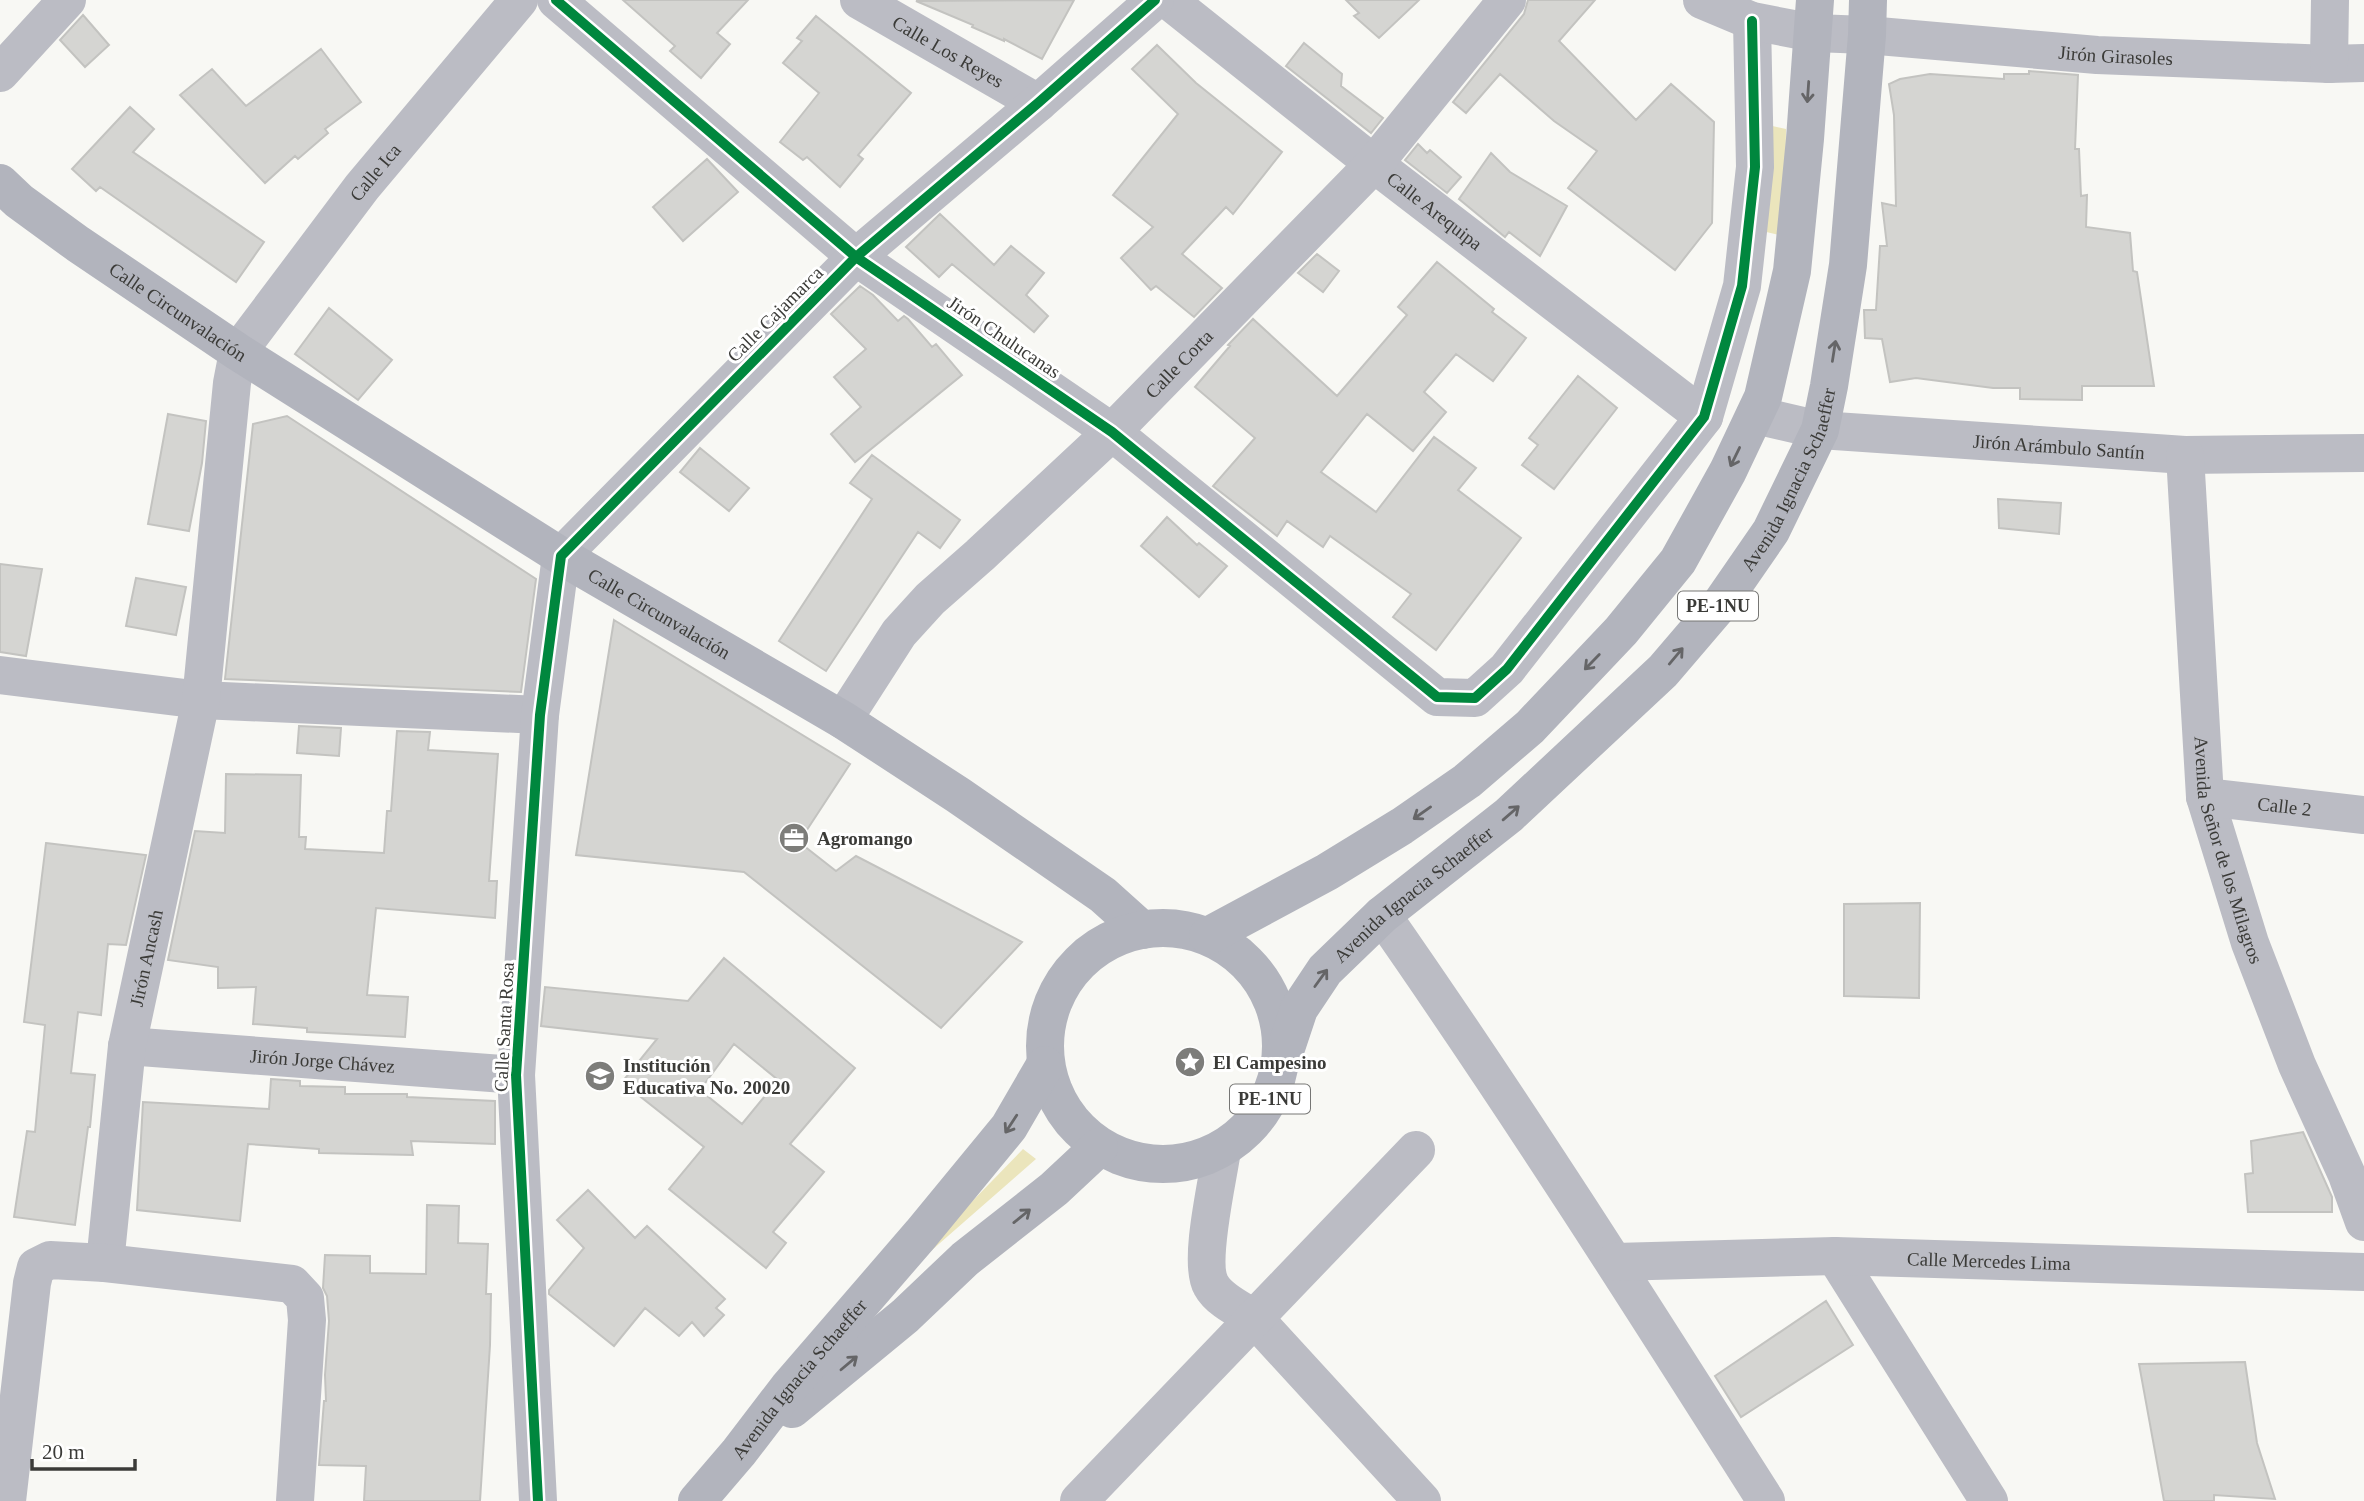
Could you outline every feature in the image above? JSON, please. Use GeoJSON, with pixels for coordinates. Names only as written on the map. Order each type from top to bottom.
{"type":"FeatureCollection","features":[{"type":"Feature","properties":{"kind":"main road","name":"PE-1NU"},"geometry":{"type":"LineString","coordinates":[[1208,936],[1327,872],[1402,826],[1467,781],[1530,727],[1621,631],[1678,561],[1728,471],[1759,406],[1792,271],[1815,16]]}},
{"type":"Feature","properties":{"kind":"main road","name":"Avenida Ignacia Schaeffer"},"geometry":{"type":"LineString","coordinates":[[1282,1060],[1299,1009],[1325,970],[1382,915],[1509,815],[1663,671],[1722,602],[1771,531],[1820,429],[1848,265],[1868,18]]}},
{"type":"Feature","properties":{"kind":"main road","name":"Calle Circunvalación"},"geometry":{"type":"LineString","coordinates":[[0,183],[19,201],[78,244],[238,352],[561,556],[843,720],[958,795],[1103,895],[1142,930]]}},
{"type":"Feature","properties":{"kind":"main road","name":"PE-1NU"},"geometry":{"type":"LineString","coordinates":[[1170,928],[1208,936],[1242,957],[1267,986],[1281,1016],[1282,1060],[1272,1096],[1251,1127],[1222,1150],[1187,1163],[1157,1165],[1127,1160],[1100,1147],[1074,1125],[1055,1097],[1045,1065],[1045,1028],[1056,994],[1078,964],[1107,942],[1142,930],[1170,928]]}},
{"type":"Feature","properties":{"kind":"main road","name":"Avenida Ignacia Schaeffer"},"geometry":{"type":"LineString","coordinates":[[739,1452],[788,1388],[1009,1127],[1045,1065]]}},
{"type":"Feature","properties":{"kind":"main road","name":"Avenida Ignacia Schaeffer"},"geometry":{"type":"LineString","coordinates":[[739,1452],[905,1315],[965,1259],[1024,1215],[1100,1147]]}},
{"type":"Feature","properties":{"kind":"main road"},"geometry":{"type":"LineString","coordinates":[[696,1501],[739,1452]]}},
{"type":"Feature","properties":{"kind":"street"},"geometry":{"type":"LineString","coordinates":[[0,74],[66,0]]}},
{"type":"Feature","properties":{"kind":"street","name":"Calle Ica"},"geometry":{"type":"LineString","coordinates":[[238,352],[362,187],[519,0]]}},
{"type":"Feature","properties":{"kind":"street","name":"Jirón Chulucanas"},"geometry":{"type":"LineString","coordinates":[[556,0],[856,257],[1112,432],[1437,698],[1475,698],[1507,669],[1704,417]]}},
{"type":"Feature","properties":{"kind":"street","name":"Calle Los Reyes"},"geometry":{"type":"LineString","coordinates":[[859,0],[1038,103]]}},
{"type":"Feature","properties":{"kind":"street","name":"Calle Cajamarca"},"geometry":{"type":"LineString","coordinates":[[561,556],[856,257],[1155,0]]}},
{"type":"Feature","properties":{"kind":"street","name":"Calle Arequipa"},"geometry":{"type":"LineString","coordinates":[[1168,0],[1374,164],[1704,417]]}},
{"type":"Feature","properties":{"kind":"street","name":"Calle Corta"},"geometry":{"type":"LineString","coordinates":[[843,720],[899,633],[930,598],[1112,432],[1374,164],[1507,0]]}},
{"type":"Feature","properties":{"kind":"street","name":"Jirón Girasoles"},"geometry":{"type":"LineString","coordinates":[[1702,0],[1752,21],[1815,16],[1868,18],[2097,55],[2347,63]]}},
{"type":"Feature","properties":{"kind":"street"},"geometry":{"type":"LineString","coordinates":[[2330,0],[2347,63]]}},
{"type":"Feature","properties":{"kind":"street"},"geometry":{"type":"LineString","coordinates":[[1704,417],[1742,286],[1755,167],[1752,21]]}},
{"type":"Feature","properties":{"kind":"street","name":"Jirón Ancash"},"geometry":{"type":"LineString","coordinates":[[105,1263],[127,1046],[201,700],[232,383],[238,352]]}},
{"type":"Feature","properties":{"kind":"street","name":"Jirón Arámbulo Santín"},"geometry":{"type":"LineString","coordinates":[[1716,380],[1759,406],[1820,429],[2185,455],[2364,453]]}},
{"type":"Feature","properties":{"kind":"street","name":"Avenida Señor de los Milagros"},"geometry":{"type":"LineString","coordinates":[[2185,455],[2205,796],[2250,943],[2297,1065],[2355,1175],[2364,1222]]}},
{"type":"Feature","properties":{"kind":"street","name":"Calle Santa Rosa"},"geometry":{"type":"LineString","coordinates":[[538,1501],[516,1075],[540,715],[561,556]]}},
{"type":"Feature","properties":{"kind":"street"},"geometry":{"type":"LineString","coordinates":[[0,676],[201,700],[540,715]]}},
{"type":"Feature","properties":{"kind":"street","name":"Calle 2"},"geometry":{"type":"LineString","coordinates":[[2205,796],[2364,815]]}},
{"type":"Feature","properties":{"kind":"street"},"geometry":{"type":"LineString","coordinates":[[1382,915],[1480,1056],[1615,1262],[1766,1501]]}},
{"type":"Feature","properties":{"kind":"street","name":"Jirón Jorge Chávez"},"geometry":{"type":"LineString","coordinates":[[127,1046],[516,1075]]}},
{"type":"Feature","properties":{"kind":"street"},"geometry":{"type":"LineString","coordinates":[[1222,1150],[1205,1262],[1210,1284],[1224,1299],[1254,1318],[1422,1501]]}},
{"type":"Feature","properties":{"kind":"street"},"geometry":{"type":"LineString","coordinates":[[1079,1501],[1416,1150]]}},
{"type":"Feature","properties":{"kind":"street"},"geometry":{"type":"LineString","coordinates":[[1835,1256],[1989,1501]]}},
{"type":"Feature","properties":{"kind":"street","name":"Calle Mercedes Lima"},"geometry":{"type":"LineString","coordinates":[[1615,1262],[1835,1256],[2364,1272]]}},
{"type":"Feature","properties":{"kind":"street"},"geometry":{"type":"LineString","coordinates":[[7,1501],[36,1267],[50,1260],[105,1263],[292,1284],[305,1298],[307,1320],[295,1501]]}},
{"type":"Feature","properties":{"kind":"shaded area"},"geometry":{"type":"Polygon","coordinates":[[[1764,124],[1786,129],[1785,193],[1779,235],[1758,230],[1764,124]]]}},
{"type":"Feature","properties":{"kind":"shaded area"},"geometry":{"type":"Polygon","coordinates":[[[1023,1149],[1036,1159],[924,1257],[920,1255],[1023,1149]]]}},
{"type":"Feature","properties":{"kind":"building"},"geometry":{"type":"Polygon","coordinates":[[[623,0],[748,0],[717,33],[730,44],[701,78],[670,51],[675,46],[623,0]]]}},
{"type":"Feature","properties":{"kind":"building"},"geometry":{"type":"Polygon","coordinates":[[[1074,0],[1042,59],[1004,39],[916,1],[1074,0]]]}},
{"type":"Feature","properties":{"kind":"building"},"geometry":{"type":"Polygon","coordinates":[[[1346,0],[1419,0],[1379,38],[1354,16],[1359,13],[1346,0]]]}},
{"type":"Feature","properties":{"kind":"building"},"geometry":{"type":"Polygon","coordinates":[[[1528,0],[1595,0],[1559,41],[1636,120],[1671,84],[1714,122],[1712,223],[1675,270],[1568,188],[1597,151],[1554,121],[1500,74],[1466,113],[1453,102],[1524,14],[1528,0]]]}},
{"type":"Feature","properties":{"kind":"building"},"geometry":{"type":"Polygon","coordinates":[[[83,15],[109,45],[85,67],[60,40],[83,15]]]}},
{"type":"Feature","properties":{"kind":"building"},"geometry":{"type":"Polygon","coordinates":[[[816,16],[911,93],[858,155],[863,159],[840,187],[807,157],[803,160],[780,142],[819,93],[783,63],[802,41],[797,38],[816,16]]]}},
{"type":"Feature","properties":{"kind":"building"},"geometry":{"type":"Polygon","coordinates":[[[1304,43],[1342,74],[1341,86],[1383,118],[1371,133],[1286,66],[1304,43]]]}},
{"type":"Feature","properties":{"kind":"building"},"geometry":{"type":"Polygon","coordinates":[[[1157,45],[1196,83],[1282,152],[1233,214],[1226,207],[1182,254],[1222,288],[1194,317],[1156,286],[1151,290],[1121,258],[1153,227],[1113,195],[1178,114],[1132,69],[1157,45]]]}},
{"type":"Feature","properties":{"kind":"building"},"geometry":{"type":"Polygon","coordinates":[[[321,49],[361,102],[325,129],[328,133],[298,159],[295,156],[265,183],[180,95],[212,69],[246,106],[321,49]]]}},
{"type":"Feature","properties":{"kind":"building"},"geometry":{"type":"Polygon","coordinates":[[[2029,71],[2078,75],[2075,149],[2079,149],[2081,196],[2087,195],[2086,227],[2130,233],[2133,271],[2137,272],[2154,386],[2082,386],[2082,400],[2020,399],[2020,388],[1993,388],[1916,378],[1890,382],[1882,339],[1865,338],[1864,310],[1876,310],[1880,246],[1887,246],[1882,203],[1896,206],[1894,115],[1889,84],[1900,79],[1930,74],[2004,79],[2004,74],[2029,74],[2029,71]]]}},
{"type":"Feature","properties":{"kind":"building"},"geometry":{"type":"Polygon","coordinates":[[[130,107],[154,129],[133,152],[264,242],[236,282],[100,187],[96,191],[72,169],[130,107]]]}},
{"type":"Feature","properties":{"kind":"building"},"geometry":{"type":"Polygon","coordinates":[[[1418,144],[1427,153],[1430,150],[1461,177],[1447,193],[1405,160],[1418,144]]]}},
{"type":"Feature","properties":{"kind":"building"},"geometry":{"type":"Polygon","coordinates":[[[1491,153],[1510,172],[1567,206],[1540,256],[1509,232],[1505,237],[1459,199],[1491,153]]]}},
{"type":"Feature","properties":{"kind":"building"},"geometry":{"type":"Polygon","coordinates":[[[707,159],[738,192],[683,241],[653,207],[707,159]]]}},
{"type":"Feature","properties":{"kind":"building"},"geometry":{"type":"Polygon","coordinates":[[[940,214],[994,265],[1011,246],[1044,273],[1026,295],[1048,316],[1034,332],[952,264],[939,277],[906,247],[940,214]]]}},
{"type":"Feature","properties":{"kind":"building"},"geometry":{"type":"Polygon","coordinates":[[[1317,254],[1339,271],[1323,292],[1298,273],[1317,254]]]}},
{"type":"Feature","properties":{"kind":"building"},"geometry":{"type":"Polygon","coordinates":[[[1437,262],[1494,309],[1492,312],[1526,338],[1493,381],[1456,354],[1424,392],[1446,412],[1413,451],[1367,414],[1321,472],[1376,512],[1434,437],[1476,468],[1458,490],[1521,538],[1436,650],[1393,617],[1411,594],[1330,536],[1323,547],[1287,521],[1277,536],[1213,486],[1255,438],[1195,387],[1230,346],[1228,345],[1253,319],[1337,396],[1407,315],[1398,307],[1437,262]]]}},
{"type":"Feature","properties":{"kind":"building"},"geometry":{"type":"Polygon","coordinates":[[[860,286],[873,295],[898,321],[904,316],[908,319],[932,347],[936,344],[962,375],[855,462],[831,434],[861,407],[834,377],[866,349],[831,314],[860,286]]]}},
{"type":"Feature","properties":{"kind":"building"},"geometry":{"type":"Polygon","coordinates":[[[329,308],[392,360],[358,400],[295,354],[329,308]]]}},
{"type":"Feature","properties":{"kind":"building"},"geometry":{"type":"Polygon","coordinates":[[[1578,376],[1617,408],[1554,489],[1522,465],[1538,445],[1529,438],[1578,376]]]}},
{"type":"Feature","properties":{"kind":"building"},"geometry":{"type":"Polygon","coordinates":[[[168,414],[206,421],[202,463],[189,531],[148,524],[168,414]]]}},
{"type":"Feature","properties":{"kind":"building"},"geometry":{"type":"Polygon","coordinates":[[[287,416],[536,579],[521,692],[225,679],[253,424],[287,416]]]}},
{"type":"Feature","properties":{"kind":"building"},"geometry":{"type":"Polygon","coordinates":[[[700,448],[749,488],[729,511],[680,472],[700,448]]]}},
{"type":"Feature","properties":{"kind":"building"},"geometry":{"type":"Polygon","coordinates":[[[872,455],[960,520],[940,548],[918,532],[826,671],[779,641],[872,499],[850,483],[872,455]]]}},
{"type":"Feature","properties":{"kind":"building"},"geometry":{"type":"Polygon","coordinates":[[[1998,499],[2061,503],[2059,534],[1999,528],[1998,499]]]}},
{"type":"Feature","properties":{"kind":"building"},"geometry":{"type":"Polygon","coordinates":[[[1167,517],[1197,545],[1199,543],[1227,566],[1199,597],[1141,546],[1167,517]]]}},
{"type":"Feature","properties":{"kind":"building"},"geometry":{"type":"Polygon","coordinates":[[[0,564],[42,569],[26,656],[0,652],[0,564]]]}},
{"type":"Feature","properties":{"kind":"building"},"geometry":{"type":"Polygon","coordinates":[[[136,578],[186,587],[176,635],[126,626],[136,578]]]}},
{"type":"Feature","properties":{"kind":"building"},"geometry":{"type":"Polygon","coordinates":[[[614,620],[850,764],[799,842],[836,871],[856,856],[1022,942],[941,1028],[744,872],[576,855],[614,620]]]}},
{"type":"Feature","properties":{"kind":"building"},"geometry":{"type":"Polygon","coordinates":[[[299,726],[341,728],[339,756],[297,753],[299,726]]]}},
{"type":"Feature","properties":{"kind":"building"},"geometry":{"type":"Polygon","coordinates":[[[397,731],[430,732],[428,750],[498,754],[489,881],[497,881],[495,918],[376,908],[367,995],[408,997],[405,1037],[307,1032],[307,1028],[253,1024],[256,987],[218,988],[218,967],[168,960],[195,831],[225,833],[226,774],[301,775],[299,837],[306,837],[305,849],[384,853],[387,811],[391,811],[397,731]]]}},
{"type":"Feature","properties":{"kind":"building"},"geometry":{"type":"Polygon","coordinates":[[[46,843],[146,855],[126,945],[108,944],[101,1015],[78,1012],[71,1073],[95,1075],[75,1225],[14,1217],[27,1131],[35,1132],[45,1025],[24,1022],[46,843]]]}},
{"type":"Feature","properties":{"kind":"building"},"geometry":{"type":"Polygon","coordinates":[[[1920,903],[1919,998],[1844,996],[1844,904],[1920,903]]]}},
{"type":"Feature","properties":{"kind":"building"},"geometry":{"type":"Polygon","coordinates":[[[724,958],[855,1068],[790,1144],[824,1172],[773,1232],[786,1243],[766,1268],[669,1189],[704,1147],[622,1082],[657,1039],[541,1026],[545,987],[688,1001],[724,958]],[[734,1044],[700,1090],[742,1124],[778,1080],[734,1044]]]}},
{"type":"Feature","properties":{"kind":"building"},"geometry":{"type":"Polygon","coordinates":[[[271,1079],[300,1081],[300,1086],[345,1087],[345,1094],[407,1094],[407,1097],[495,1101],[495,1144],[411,1141],[413,1155],[319,1153],[319,1149],[248,1144],[240,1221],[137,1210],[143,1102],[269,1109],[271,1079]]]}},
{"type":"Feature","properties":{"kind":"building"},"geometry":{"type":"Polygon","coordinates":[[[2303,1132],[2332,1197],[2332,1212],[2248,1212],[2245,1174],[2253,1173],[2251,1141],[2303,1132]]]}},
{"type":"Feature","properties":{"kind":"building"},"geometry":{"type":"Polygon","coordinates":[[[588,1190],[635,1238],[647,1226],[725,1299],[716,1308],[724,1315],[704,1336],[692,1322],[679,1336],[645,1308],[614,1346],[549,1294],[549,1290],[584,1248],[557,1220],[588,1190]]]}},
{"type":"Feature","properties":{"kind":"building"},"geometry":{"type":"Polygon","coordinates":[[[427,1205],[459,1206],[458,1243],[488,1244],[486,1294],[491,1294],[490,1345],[480,1501],[364,1501],[366,1466],[319,1465],[326,1401],[329,1321],[327,1296],[323,1288],[325,1255],[370,1256],[370,1273],[426,1274],[427,1205]]]}},
{"type":"Feature","properties":{"kind":"building"},"geometry":{"type":"Polygon","coordinates":[[[1826,1301],[1853,1345],[1741,1417],[1715,1376],[1826,1301]]]}},
{"type":"Feature","properties":{"kind":"building"},"geometry":{"type":"Polygon","coordinates":[[[2245,1362],[2257,1443],[2275,1499],[2214,1495],[2214,1501],[2164,1501],[2139,1364],[2245,1362]]]}},
{"type":"Feature","properties":{"kind":"cycle path"},"geometry":{"type":"LineString","coordinates":[[556,0],[856,257],[1112,432],[1437,697],[1475,698],[1507,669],[1704,417],[1742,286],[1755,167],[1752,21]]}},
{"type":"Feature","properties":{"kind":"cycle path"},"geometry":{"type":"LineString","coordinates":[[538,1501],[516,1075],[540,715],[561,556],[856,257],[1155,0]]}},
{"type":"Feature","properties":{"kind":"place","name":"Agromango"},"geometry":{"type":"Point","coordinates":[794,838]}},
{"type":"Feature","properties":{"kind":"place","name":"El Campesino"},"geometry":{"type":"Point","coordinates":[1190,1062]}},
{"type":"Feature","properties":{"kind":"place","name":"Institución Educativa No. 20020"},"geometry":{"type":"Point","coordinates":[600,1076]}}]}
